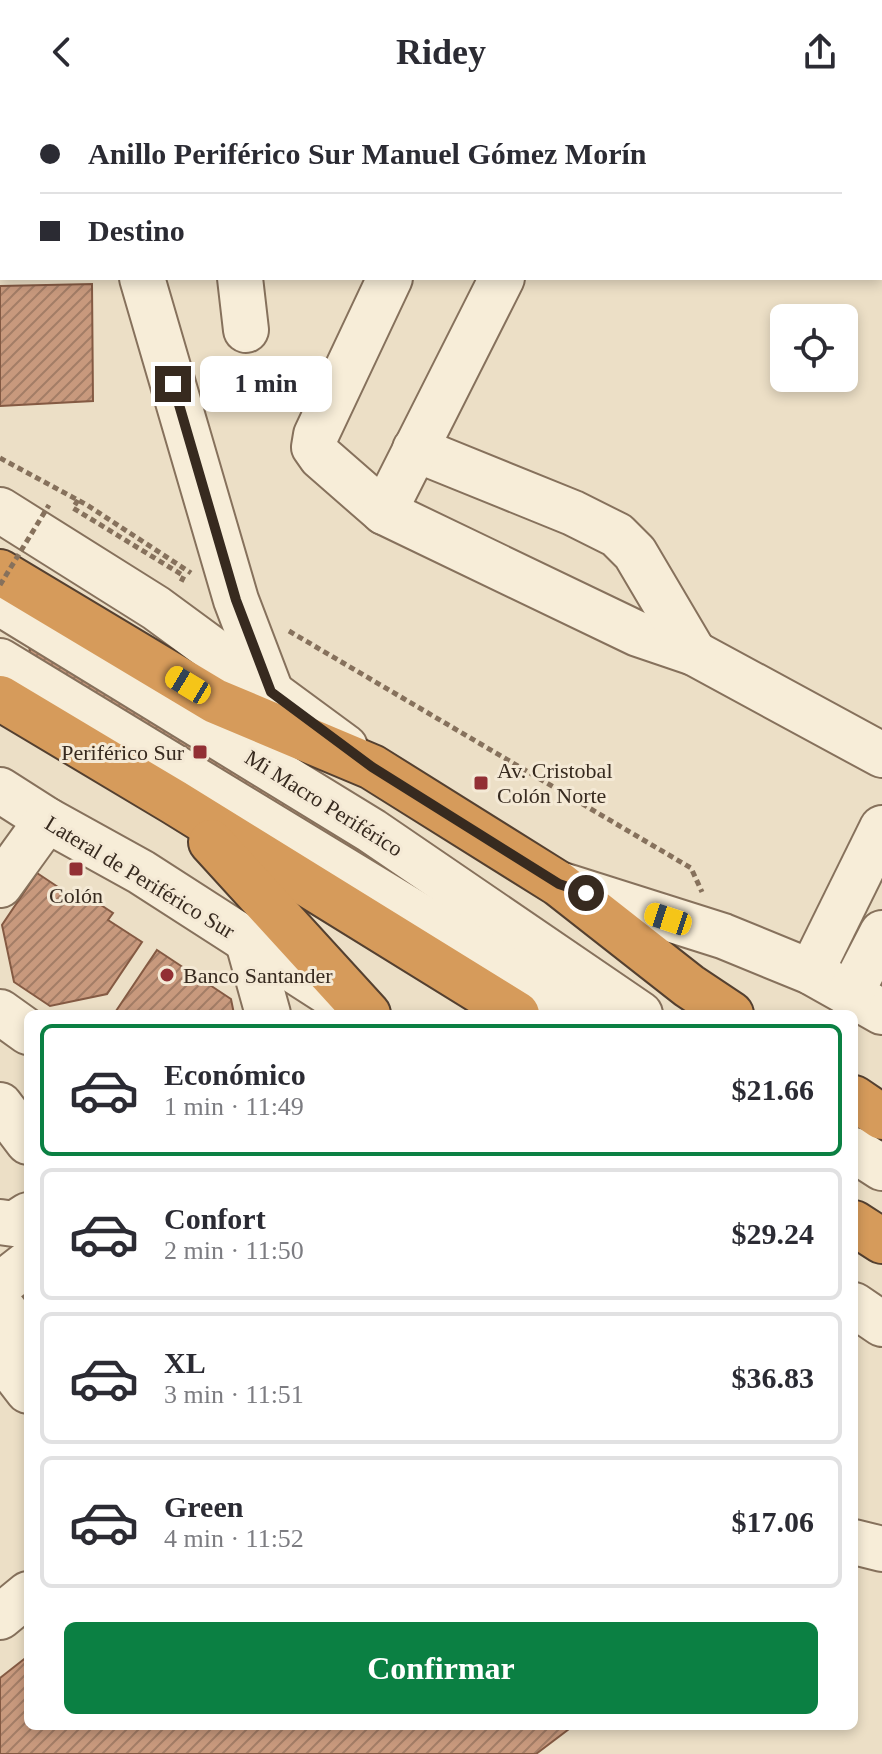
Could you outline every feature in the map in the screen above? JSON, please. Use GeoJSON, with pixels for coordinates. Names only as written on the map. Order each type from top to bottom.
{"type":"FeatureCollection","features":[{"type":"Feature","properties":{"kind":"highway"},"geometry":{"type":"LineString","coordinates":[[0,572],[215,701],[372,767],[559,884],[689,986],[725,1010]]}},
{"type":"Feature","properties":{"kind":"highway"},"geometry":{"type":"LineString","coordinates":[[0,698],[511,1010]]}},
{"type":"Feature","properties":{"kind":"highway"},"geometry":{"type":"LineString","coordinates":[[174,802],[349,1010]]}},
{"type":"Feature","properties":{"kind":"highway"},"geometry":{"type":"LineString","coordinates":[[858,1101],[882,1117]]}},
{"type":"Feature","properties":{"kind":"highway"},"geometry":{"type":"LineString","coordinates":[[858,1226],[882,1243]]}},
{"type":"Feature","properties":{"kind":"highway"},"geometry":{"type":"LineString","coordinates":[[858,1238],[882,1243]]}},
{"type":"Feature","properties":{"kind":"street"},"geometry":{"type":"LineString","coordinates":[[143,280],[236,600],[271,692]]}},
{"type":"Feature","properties":{"kind":"street"},"geometry":{"type":"LineString","coordinates":[[240,280],[246,330]]}},
{"type":"Feature","properties":{"kind":"street"},"geometry":{"type":"LineString","coordinates":[[389,280],[314,441],[314,447],[321,457],[384,512],[638,634],[694,653],[882,755]]}},
{"type":"Feature","properties":{"kind":"street"},"geometry":{"type":"LineString","coordinates":[[384,512],[501,280]]}},
{"type":"Feature","properties":{"kind":"street"},"geometry":{"type":"LineString","coordinates":[[415,449],[573,513],[617,535],[635,553],[694,653]]}},
{"type":"Feature","properties":{"kind":"street"},"geometry":{"type":"LineString","coordinates":[[0,510],[156,608],[372,767]]}},
{"type":"Feature","properties":{"kind":"street","name":"Mi Macro Periférico"},"geometry":{"type":"LineString","coordinates":[[0,603],[372,831],[634,1010]]}},
{"type":"Feature","properties":{"kind":"street","name":"Mi Macro Periférico"},"geometry":{"type":"LineString","coordinates":[[0,661],[574,1010]]}},
{"type":"Feature","properties":{"kind":"street","name":"Lateral de Periférico Sur"},"geometry":{"type":"LineString","coordinates":[[0,790],[141,872],[349,1010]]}},
{"type":"Feature","properties":{"kind":"street"},"geometry":{"type":"LineString","coordinates":[[0,885],[47,820]]}},
{"type":"Feature","properties":{"kind":"street"},"geometry":{"type":"LineString","coordinates":[[811,972],[882,828]]}},
{"type":"Feature","properties":{"kind":"street"},"geometry":{"type":"LineString","coordinates":[[559,884],[723,936],[811,972],[866,1003],[882,933]]}},
{"type":"Feature","properties":{"kind":"street"},"geometry":{"type":"LineString","coordinates":[[248,942],[267,1010]]}},
{"type":"Feature","properties":{"kind":"street"},"geometry":{"type":"LineString","coordinates":[[0,1012],[24,1029]]}},
{"type":"Feature","properties":{"kind":"street"},"geometry":{"type":"LineString","coordinates":[[0,1105],[24,1137]]}},
{"type":"Feature","properties":{"kind":"street"},"geometry":{"type":"LineString","coordinates":[[858,1153],[882,1168]]}},
{"type":"Feature","properties":{"kind":"street"},"geometry":{"type":"LineString","coordinates":[[858,1185],[882,1200]]}},
{"type":"Feature","properties":{"kind":"street"},"geometry":{"type":"LineString","coordinates":[[0,1222],[14,1224],[24,1218]]}},
{"type":"Feature","properties":{"kind":"street"},"geometry":{"type":"LineString","coordinates":[[15,1334],[24,1285]]}},
{"type":"Feature","properties":{"kind":"street"},"geometry":{"type":"LineString","coordinates":[[858,1308],[882,1324]]}},
{"type":"Feature","properties":{"kind":"street"},"geometry":{"type":"LineString","coordinates":[[858,1543],[882,1549]]}},
{"type":"Feature","properties":{"kind":"street"},"geometry":{"type":"LineString","coordinates":[[0,1617],[24,1597]]}},
{"type":"Feature","properties":{"kind":"path"},"geometry":{"type":"LineString","coordinates":[[0,458],[78,500],[199,579]]}},
{"type":"Feature","properties":{"kind":"path"},"geometry":{"type":"LineString","coordinates":[[73,508],[78,500]]}},
{"type":"Feature","properties":{"kind":"path"},"geometry":{"type":"LineString","coordinates":[[0,585],[49,505]]}},
{"type":"Feature","properties":{"kind":"path"},"geometry":{"type":"LineString","coordinates":[[289,631],[691,868],[723,936]]}},
{"type":"Feature","properties":{"kind":"building"},"geometry":{"type":"Polygon","coordinates":[[[92,284],[93,401],[0,406],[0,286],[92,284]]]}},
{"type":"Feature","properties":{"kind":"building","name":"Periférico Sur"},"geometry":{"type":"Polygon","coordinates":[[[29,631],[370,843],[374,873],[30,661],[29,631]]]}},
{"type":"Feature","properties":{"kind":"building"},"geometry":{"type":"Polygon","coordinates":[[[37,873],[70,895],[75,888],[113,913],[108,920],[142,942],[107,994],[50,1006],[14,982],[2,925],[37,873]]]}},
{"type":"Feature","properties":{"kind":"building","name":"Banco Santander"},"geometry":{"type":"Polygon","coordinates":[[[157,950],[231,999],[233,1010],[117,1010],[157,950]]]}},
{"type":"Feature","properties":{"kind":"building"},"geometry":{"type":"Polygon","coordinates":[[[24,1659],[24,1730],[568,1730],[536,1754],[0,1754],[0,1678],[24,1659]]]}},
{"type":"Feature","properties":{"kind":"place","name":"Periférico Sur"},"geometry":{"type":"Point","coordinates":[200,752]}},
{"type":"Feature","properties":{"kind":"place","name":"Av. Cristobal Colón Norte"},"geometry":{"type":"Point","coordinates":[481,783]}},
{"type":"Feature","properties":{"kind":"place","name":"Colón"},"geometry":{"type":"Point","coordinates":[76,869]}},
{"type":"Feature","properties":{"kind":"place","name":"Banco Santander"},"geometry":{"type":"Point","coordinates":[167,975]}},
{"type":"Feature","properties":{"kind":"route"},"geometry":{"type":"LineString","coordinates":[[173,384],[236,600],[271,692],[372,767],[559,884],[586,893]]}}]}
